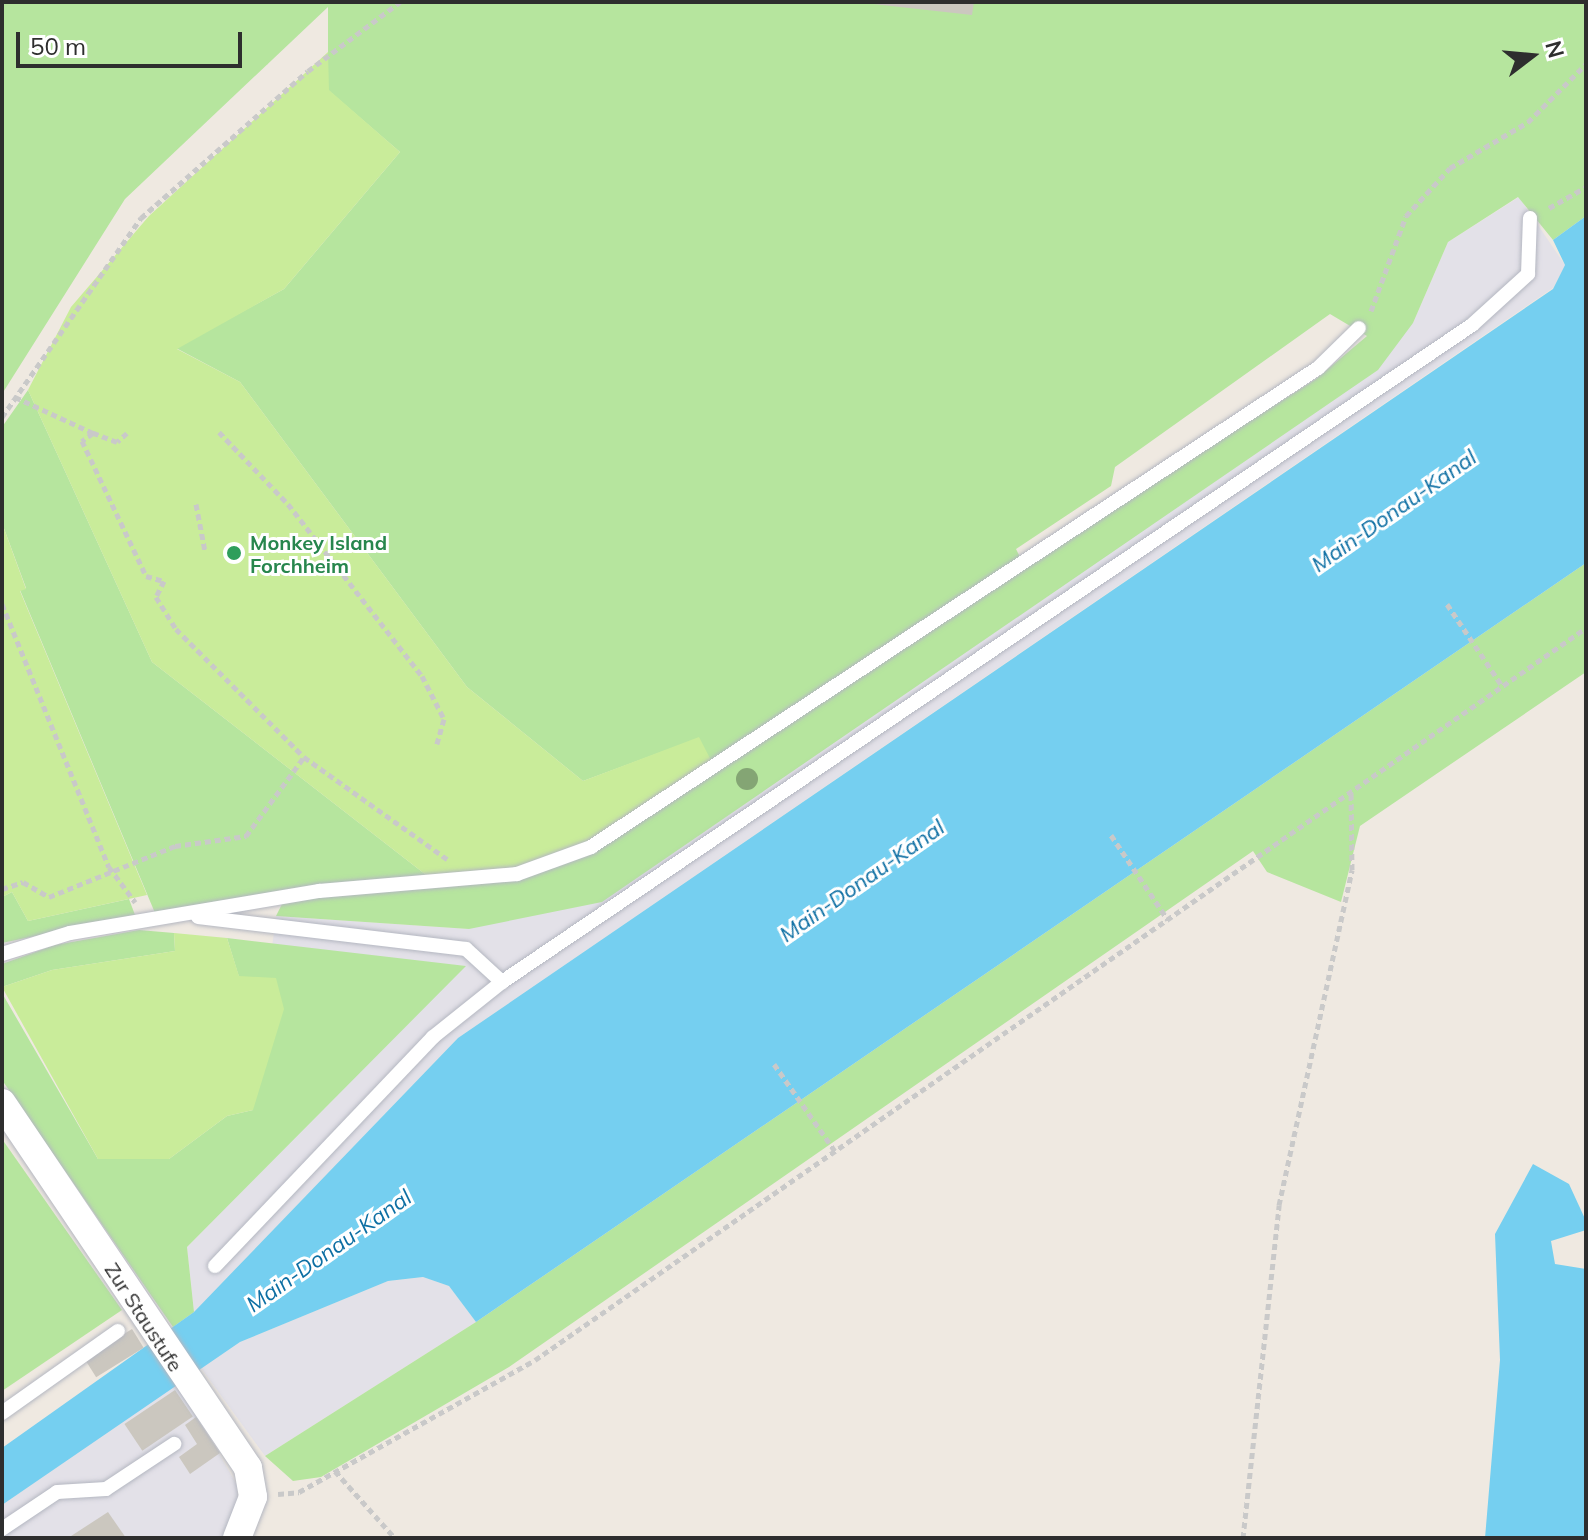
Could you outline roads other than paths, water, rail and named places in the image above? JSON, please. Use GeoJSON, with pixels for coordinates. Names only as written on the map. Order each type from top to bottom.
{"type":"FeatureCollection","features":[{"type":"Feature","properties":{"kind":"street","name":"Zur Staustufe"},"geometry":{"type":"LineString","coordinates":[[2,1103],[198,1399],[248,1468],[253,1497],[237,1538]]}},
{"type":"Feature","properties":{"kind":"lane"},"geometry":{"type":"LineString","coordinates":[[215,1266],[433,1037],[502,982],[1472,325],[1528,274],[1530,218]]}},
{"type":"Feature","properties":{"kind":"lane"},"geometry":{"type":"LineString","coordinates":[[2,954],[149,921],[319,891],[517,874],[591,847],[652,812],[1118,495],[1318,368],[1359,328]]}},
{"type":"Feature","properties":{"kind":"lane"},"geometry":{"type":"LineString","coordinates":[[183,915],[466,949],[502,982]]}},
{"type":"Feature","properties":{"kind":"lane"},"geometry":{"type":"LineString","coordinates":[[2,1413],[118,1331]]}},
{"type":"Feature","properties":{"kind":"lane"},"geometry":{"type":"LineString","coordinates":[[2,1529],[57,1492],[106,1489],[174,1444]]}},
{"type":"Feature","properties":{"kind":"water","name":"Main-Donau-Kanal"},"geometry":{"type":"Polygon","coordinates":[[[1586,216],[1586,563],[476,1322],[449,1286],[423,1277],[388,1281],[240,1342],[2,1505],[2,1448],[194,1312],[458,1038],[1553,289],[1565,265],[1553,240],[1586,216]]]}},
{"type":"Feature","properties":{"kind":"water"},"geometry":{"type":"Polygon","coordinates":[[[1533,1164],[1569,1184],[1586,1221],[1586,1230],[1551,1241],[1555,1264],[1586,1269],[1586,1538],[1485,1538],[1500,1360],[1495,1234],[1533,1164]]]}},
{"type":"Feature","properties":{"kind":"place","name":"Monkey Island Forchheim"},"geometry":{"type":"Point","coordinates":[234,553]}}]}
